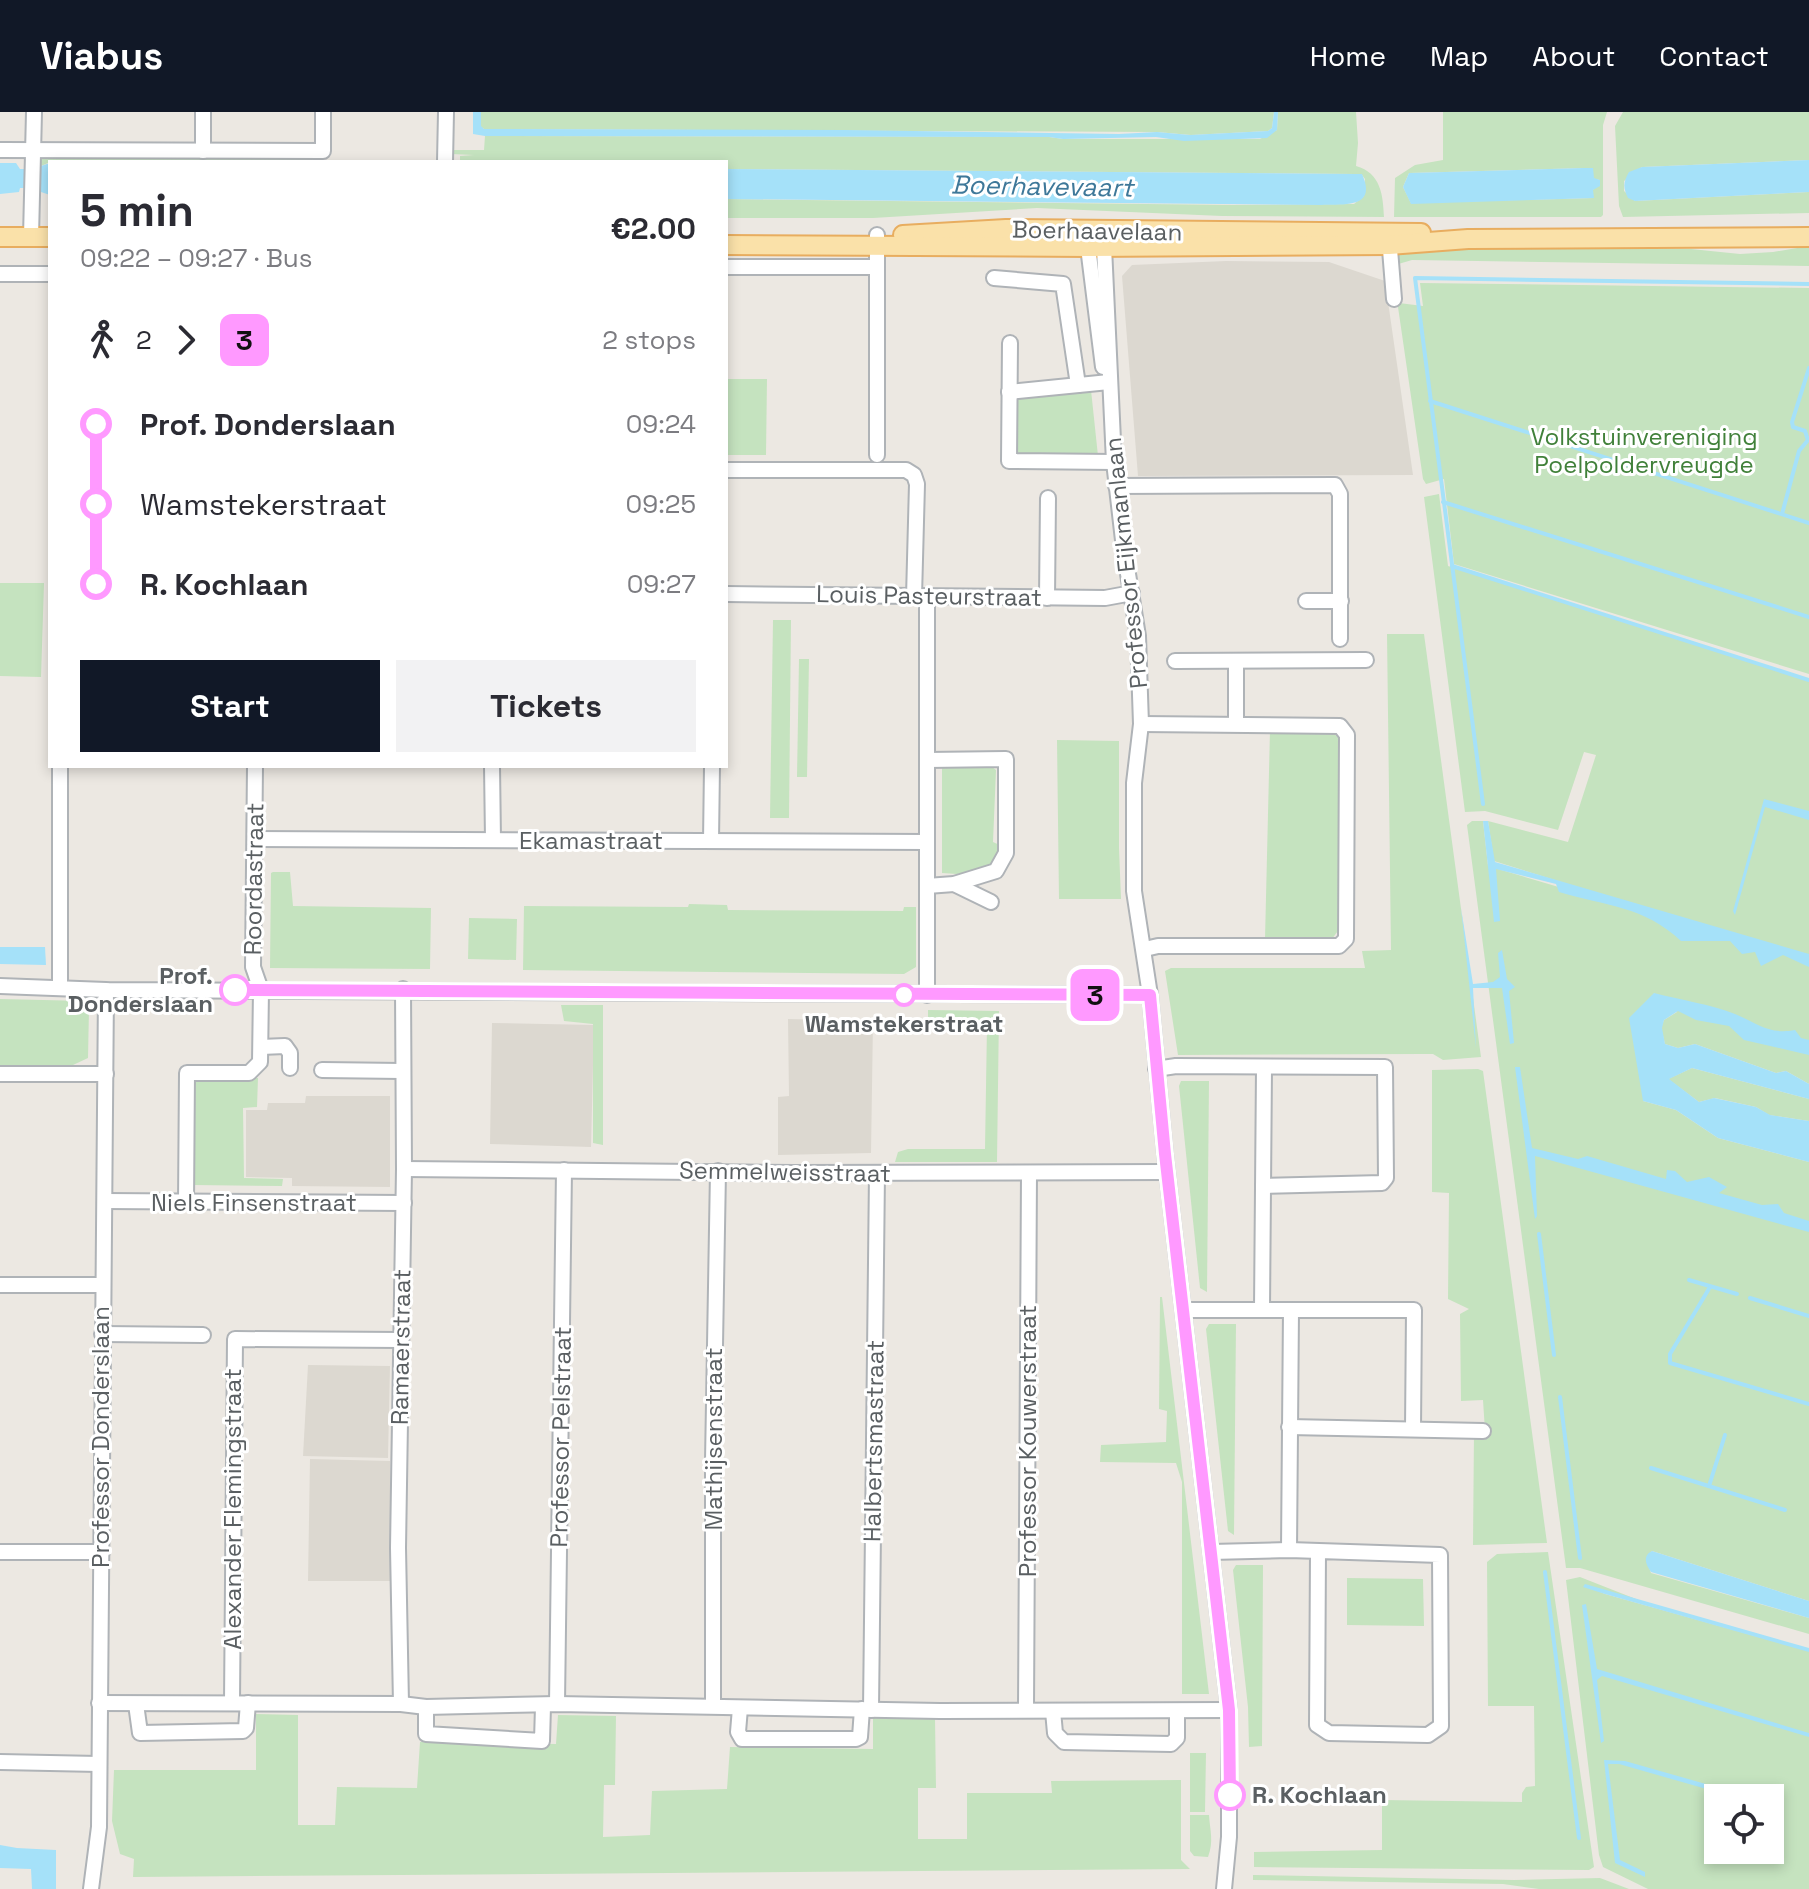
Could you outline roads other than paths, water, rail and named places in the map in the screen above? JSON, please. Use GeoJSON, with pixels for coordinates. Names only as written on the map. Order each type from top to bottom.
{"type":"FeatureCollection","features":[{"type":"Feature","properties":{"kind":"main road"},"geometry":{"type":"LineString","coordinates":[[0,225],[37,229]]}},
{"type":"Feature","properties":{"kind":"main road"},"geometry":{"type":"LineString","coordinates":[[0,237],[37,229]]}},
{"type":"Feature","properties":{"kind":"main road","name":"Boerhaavelaan"},"geometry":{"type":"LineString","coordinates":[[728,245],[876,241],[1006,229],[1096,241],[1809,237]]}},
{"type":"Feature","properties":{"kind":"main road","name":"Boerhaavelaan"},"geometry":{"type":"LineString","coordinates":[[728,234],[876,241]]}},
{"type":"Feature","properties":{"kind":"street"},"geometry":{"type":"LineString","coordinates":[[34,112],[32,190],[37,229]]}},
{"type":"Feature","properties":{"kind":"street"},"geometry":{"type":"LineString","coordinates":[[203,112],[203,151]]}},
{"type":"Feature","properties":{"kind":"street"},"geometry":{"type":"LineString","coordinates":[[0,150],[323,151],[323,112]]}},
{"type":"Feature","properties":{"kind":"street"},"geometry":{"type":"LineString","coordinates":[[445,160],[446,112]]}},
{"type":"Feature","properties":{"kind":"street"},"geometry":{"type":"LineString","coordinates":[[1388,239],[1394,299]]}},
{"type":"Feature","properties":{"kind":"street"},"geometry":{"type":"LineString","coordinates":[[876,241],[877,455]]}},
{"type":"Feature","properties":{"kind":"street","name":"Professor Eijkmanlaan"},"geometry":{"type":"LineString","coordinates":[[1096,241],[1111,365],[1109,382],[1116,486],[1138,636],[1141,724],[1134,783],[1134,891],[1145,949],[1167,1172],[1229,1710],[1229,1837],[1224,1889]]}},
{"type":"Feature","properties":{"kind":"street"},"geometry":{"type":"LineString","coordinates":[[728,267],[876,267]]}},
{"type":"Feature","properties":{"kind":"street"},"geometry":{"type":"LineString","coordinates":[[0,274],[48,274]]}},
{"type":"Feature","properties":{"kind":"street"},"geometry":{"type":"LineString","coordinates":[[994,278],[1063,284],[1078,385]]}},
{"type":"Feature","properties":{"kind":"street"},"geometry":{"type":"LineString","coordinates":[[1010,343],[1009,461],[1114,462]]}},
{"type":"Feature","properties":{"kind":"street"},"geometry":{"type":"LineString","coordinates":[[1009,392],[1109,382]]}},
{"type":"Feature","properties":{"kind":"street"},"geometry":{"type":"LineString","coordinates":[[728,470],[906,470],[914,475],[917,484],[927,760],[927,995]]}},
{"type":"Feature","properties":{"kind":"street"},"geometry":{"type":"LineString","coordinates":[[1116,486],[1335,485],[1340,494],[1340,639]]}},
{"type":"Feature","properties":{"kind":"street"},"geometry":{"type":"LineString","coordinates":[[1047,598],[1048,498]]}},
{"type":"Feature","properties":{"kind":"street","name":"Louis Pasteurstraat"},"geometry":{"type":"LineString","coordinates":[[728,594],[1105,598],[1132,593]]}},
{"type":"Feature","properties":{"kind":"street"},"geometry":{"type":"LineString","coordinates":[[1306,601],[1341,601]]}},
{"type":"Feature","properties":{"kind":"street"},"geometry":{"type":"LineString","coordinates":[[1175,661],[1366,660]]}},
{"type":"Feature","properties":{"kind":"street"},"geometry":{"type":"LineString","coordinates":[[1236,661],[1236,724]]}},
{"type":"Feature","properties":{"kind":"street"},"geometry":{"type":"LineString","coordinates":[[1141,724],[1340,726],[1347,735],[1346,939],[1339,946],[1158,946],[1145,949]]}},
{"type":"Feature","properties":{"kind":"street"},"geometry":{"type":"LineString","coordinates":[[927,760],[1006,759],[1006,853],[996,871],[954,884],[927,886]]}},
{"type":"Feature","properties":{"kind":"street"},"geometry":{"type":"LineString","coordinates":[[60,768],[60,988]]}},
{"type":"Feature","properties":{"kind":"street","name":"Roordastraat"},"geometry":{"type":"LineString","coordinates":[[255,768],[253,967],[261,990],[261,1047]]}},
{"type":"Feature","properties":{"kind":"street"},"geometry":{"type":"LineString","coordinates":[[492,768],[493,840]]}},
{"type":"Feature","properties":{"kind":"street"},"geometry":{"type":"LineString","coordinates":[[711,841],[712,768]]}},
{"type":"Feature","properties":{"kind":"street","name":"Ekamastraat"},"geometry":{"type":"LineString","coordinates":[[255,839],[927,842]]}},
{"type":"Feature","properties":{"kind":"street"},"geometry":{"type":"LineString","coordinates":[[954,884],[991,902]]}},
{"type":"Feature","properties":{"kind":"street"},"geometry":{"type":"LineString","coordinates":[[0,986],[106,990],[403,989],[1150,995]]}},
{"type":"Feature","properties":{"kind":"street","name":"Ramaerstraat"},"geometry":{"type":"LineString","coordinates":[[401,1704],[398,1582],[404,1203],[403,989]]}},
{"type":"Feature","properties":{"kind":"street","name":"Professor Donderslaan"},"geometry":{"type":"LineString","coordinates":[[92,1886],[99,1827],[106,990]]}},
{"type":"Feature","properties":{"kind":"street"},"geometry":{"type":"LineString","coordinates":[[186,1203],[187,1073],[249,1073],[260,1062],[261,1047],[285,1046],[290,1053],[290,1068]]}},
{"type":"Feature","properties":{"kind":"street"},"geometry":{"type":"LineString","coordinates":[[1156,1069],[1176,1066],[1385,1067],[1386,1178],[1382,1183],[1263,1186]]}},
{"type":"Feature","properties":{"kind":"street"},"geometry":{"type":"LineString","coordinates":[[1262,1309],[1264,1068]]}},
{"type":"Feature","properties":{"kind":"street"},"geometry":{"type":"LineString","coordinates":[[322,1070],[402,1071]]}},
{"type":"Feature","properties":{"kind":"street"},"geometry":{"type":"LineString","coordinates":[[0,1074],[106,1074]]}},
{"type":"Feature","properties":{"kind":"street","name":"Semmelweisstraat"},"geometry":{"type":"LineString","coordinates":[[404,1169],[1167,1172]]}},
{"type":"Feature","properties":{"kind":"street","name":"Professor Pelstraat"},"geometry":{"type":"LineString","coordinates":[[426,1707],[426,1734],[542,1741],[550,1705],[564,1170]]}},
{"type":"Feature","properties":{"kind":"street","name":"Mathijsenstraat"},"geometry":{"type":"LineString","coordinates":[[713,1706],[718,1171]]}},
{"type":"Feature","properties":{"kind":"street","name":"Halbertsmastraat"},"geometry":{"type":"LineString","coordinates":[[867,1709],[877,1173]]}},
{"type":"Feature","properties":{"kind":"street","name":"Professor Kouwerstraat"},"geometry":{"type":"LineString","coordinates":[[1026,1709],[1029,1173]]}},
{"type":"Feature","properties":{"kind":"street","name":"Niels Finsenstraat"},"geometry":{"type":"LineString","coordinates":[[105,1201],[404,1203]]}},
{"type":"Feature","properties":{"kind":"street"},"geometry":{"type":"LineString","coordinates":[[0,1285],[102,1285]]}},
{"type":"Feature","properties":{"kind":"street"},"geometry":{"type":"LineString","coordinates":[[1183,1310],[1414,1310],[1413,1429]]}},
{"type":"Feature","properties":{"kind":"street"},"geometry":{"type":"LineString","coordinates":[[1289,1550],[1291,1310]]}},
{"type":"Feature","properties":{"kind":"street"},"geometry":{"type":"LineString","coordinates":[[102,1334],[203,1335]]}},
{"type":"Feature","properties":{"kind":"street","name":"Alexander Flemingstraat"},"geometry":{"type":"LineString","coordinates":[[232,1703],[235,1339],[401,1340]]}},
{"type":"Feature","properties":{"kind":"street"},"geometry":{"type":"LineString","coordinates":[[1289,1427],[1483,1431]]}},
{"type":"Feature","properties":{"kind":"street"},"geometry":{"type":"LineString","coordinates":[[1211,1552],[1289,1550],[1440,1555],[1441,1726],[1428,1735],[1329,1733],[1317,1725],[1318,1552]]}},
{"type":"Feature","properties":{"kind":"street"},"geometry":{"type":"LineString","coordinates":[[0,1552],[102,1552]]}},
{"type":"Feature","properties":{"kind":"street"},"geometry":{"type":"LineString","coordinates":[[99,1703],[1229,1710]]}},
{"type":"Feature","properties":{"kind":"street"},"geometry":{"type":"LineString","coordinates":[[136,1704],[140,1733],[243,1731],[246,1728],[248,1703]]}},
{"type":"Feature","properties":{"kind":"street"},"geometry":{"type":"LineString","coordinates":[[740,1708],[738,1732],[742,1739],[856,1739],[860,1737],[867,1709]]}},
{"type":"Feature","properties":{"kind":"street"},"geometry":{"type":"LineString","coordinates":[[1053,1711],[1055,1733],[1064,1742],[1171,1744],[1177,1738],[1177,1712]]}},
{"type":"Feature","properties":{"kind":"street"},"geometry":{"type":"LineString","coordinates":[[0,1762],[99,1764]]}},
{"type":"Feature","properties":{"kind":"water"},"geometry":{"type":"Polygon","coordinates":[[[473,112],[481,112],[481,126],[484,129],[1157,132],[1190,135],[1268,131],[1272,128],[1274,112],[1278,112],[1277,130],[1267,138],[1184,141],[1156,137],[485,136],[473,134],[473,112]]]}},
{"type":"Feature","properties":{"kind":"water"},"geometry":{"type":"Polygon","coordinates":[[[1809,160],[1809,192],[1635,201],[1628,198],[1625,188],[1629,172],[1642,167],[1809,160]]]}},
{"type":"Feature","properties":{"kind":"water"},"geometry":{"type":"Polygon","coordinates":[[[0,163],[16,163],[20,169],[41,169],[48,164],[48,194],[41,192],[41,188],[20,188],[19,192],[0,194],[0,163]]]}},
{"type":"Feature","properties":{"kind":"water"},"geometry":{"type":"Polygon","coordinates":[[[1593,168],[1594,178],[1600,180],[1600,186],[1593,190],[1594,198],[1411,204],[1403,187],[1409,173],[1593,168]]]}},
{"type":"Feature","properties":{"kind":"water","name":"Boerhavevaart"},"geometry":{"type":"Polygon","coordinates":[[[728,169],[1362,174],[1366,185],[1362,199],[1339,205],[728,199],[728,169]]]}},
{"type":"Feature","properties":{"kind":"water"},"geometry":{"type":"Polygon","coordinates":[[[1764,799],[1809,811],[1809,820],[1765,807],[1735,915],[1733,911],[1764,799]]]}},
{"type":"Feature","properties":{"kind":"water"},"geometry":{"type":"Polygon","coordinates":[[[1483,821],[1488,821],[1495,862],[1809,954],[1809,967],[1783,955],[1761,966],[1755,952],[1742,954],[1730,941],[1681,941],[1667,929],[1639,914],[1559,892],[1556,884],[1496,869],[1500,921],[1494,922],[1483,821]]]}},
{"type":"Feature","properties":{"kind":"water"},"geometry":{"type":"Polygon","coordinates":[[[1461,908],[1473,984],[1493,982],[1500,977],[1498,953],[1502,950],[1507,979],[1515,987],[1509,991],[1514,1043],[1510,1044],[1502,988],[1473,988],[1476,1048],[1461,908]]]}},
{"type":"Feature","properties":{"kind":"water"},"geometry":{"type":"Polygon","coordinates":[[[0,947],[45,947],[46,965],[0,964],[0,947]]]}},
{"type":"Feature","properties":{"kind":"water"},"geometry":{"type":"Polygon","coordinates":[[[1654,993],[1735,1014],[1770,1030],[1795,1030],[1801,1038],[1809,1040],[1809,1055],[1744,1040],[1729,1026],[1696,1020],[1678,1011],[1664,1020],[1662,1028],[1665,1044],[1678,1048],[1695,1044],[1776,1073],[1786,1071],[1809,1084],[1809,1099],[1692,1068],[1669,1079],[1699,1102],[1714,1098],[1756,1107],[1770,1115],[1809,1121],[1809,1162],[1718,1138],[1676,1110],[1643,1101],[1629,1018],[1654,993]]]}},
{"type":"Feature","properties":{"kind":"water"},"geometry":{"type":"Polygon","coordinates":[[[1515,1067],[1520,1067],[1532,1148],[1578,1159],[1587,1156],[1666,1179],[1667,1170],[1675,1171],[1687,1182],[1709,1177],[1727,1187],[1719,1193],[1762,1205],[1778,1204],[1784,1213],[1809,1221],[1809,1232],[1535,1156],[1535,1219],[1515,1067]]]}},
{"type":"Feature","properties":{"kind":"water"},"geometry":{"type":"Polygon","coordinates":[[[1652,1551],[1809,1601],[1809,1618],[1651,1572],[1646,1558],[1652,1551]]]}},
{"type":"Feature","properties":{"kind":"water"},"geometry":{"type":"Polygon","coordinates":[[[1585,1584],[1809,1648],[1809,1652],[1605,1594],[1583,1587],[1585,1584]]]}},
{"type":"Feature","properties":{"kind":"water"},"geometry":{"type":"Polygon","coordinates":[[[1586,1604],[1597,1669],[1809,1733],[1809,1737],[1602,1676],[1597,1680],[1604,1741],[1601,1743],[1582,1605],[1586,1604]]]}},
{"type":"Feature","properties":{"kind":"water"},"geometry":{"type":"Polygon","coordinates":[[[1604,1760],[1625,1761],[1706,1784],[1704,1788],[1619,1764],[1608,1764],[1620,1860],[1645,1872],[1645,1877],[1615,1863],[1604,1760]]]}},
{"type":"Feature","properties":{"kind":"water"},"geometry":{"type":"Polygon","coordinates":[[[0,1845],[56,1850],[56,1889],[32,1889],[31,1869],[0,1868],[0,1845]]]}},
{"type":"Feature","properties":{"kind":"waterway"},"geometry":{"type":"LineString","coordinates":[[1483,804],[1415,278],[1809,284]]}},
{"type":"Feature","properties":{"kind":"waterway"},"geometry":{"type":"LineString","coordinates":[[1782,514],[1799,451],[1808,440],[1805,431],[1793,427],[1792,422],[1809,368]]}},
{"type":"Feature","properties":{"kind":"waterway"},"geometry":{"type":"LineString","coordinates":[[1430,401],[1809,523]]}},
{"type":"Feature","properties":{"kind":"waterway"},"geometry":{"type":"LineString","coordinates":[[1443,502],[1809,617]]}},
{"type":"Feature","properties":{"kind":"waterway"},"geometry":{"type":"LineString","coordinates":[[1452,566],[1809,680]]}},
{"type":"Feature","properties":{"kind":"waterway"},"geometry":{"type":"LineString","coordinates":[[1539,1234],[1554,1355]]}},
{"type":"Feature","properties":{"kind":"waterway"},"geometry":{"type":"LineString","coordinates":[[1689,1280],[1737,1294]]}},
{"type":"Feature","properties":{"kind":"waterway"},"geometry":{"type":"LineString","coordinates":[[1710,1287],[1670,1354],[1670,1363],[1809,1404]]}},
{"type":"Feature","properties":{"kind":"waterway"},"geometry":{"type":"LineString","coordinates":[[1750,1298],[1809,1316]]}},
{"type":"Feature","properties":{"kind":"waterway"},"geometry":{"type":"LineString","coordinates":[[1560,1397],[1580,1558]]}},
{"type":"Feature","properties":{"kind":"waterway"},"geometry":{"type":"LineString","coordinates":[[1709,1486],[1725,1435]]}},
{"type":"Feature","properties":{"kind":"waterway"},"geometry":{"type":"LineString","coordinates":[[1651,1468],[1785,1510]]}},
{"type":"Feature","properties":{"kind":"waterway"},"geometry":{"type":"LineString","coordinates":[[1545,1572],[1579,1838]]}},
{"type":"Feature","properties":{"kind":"place","name":"Prof. Donderslaan"},"geometry":{"type":"Point","coordinates":[235,990]}},
{"type":"Feature","properties":{"kind":"place","name":"Wamstekerstraat"},"geometry":{"type":"Point","coordinates":[904,995]}},
{"type":"Feature","properties":{"kind":"place","name":"R. Kochlaan"},"geometry":{"type":"Point","coordinates":[1230,1795]}},
{"type":"Feature","properties":{"kind":"park label","name":"Volkstuinvereniging Poelpoldervreugde"},"geometry":{"type":"Point","coordinates":[1644,451]}}]}
